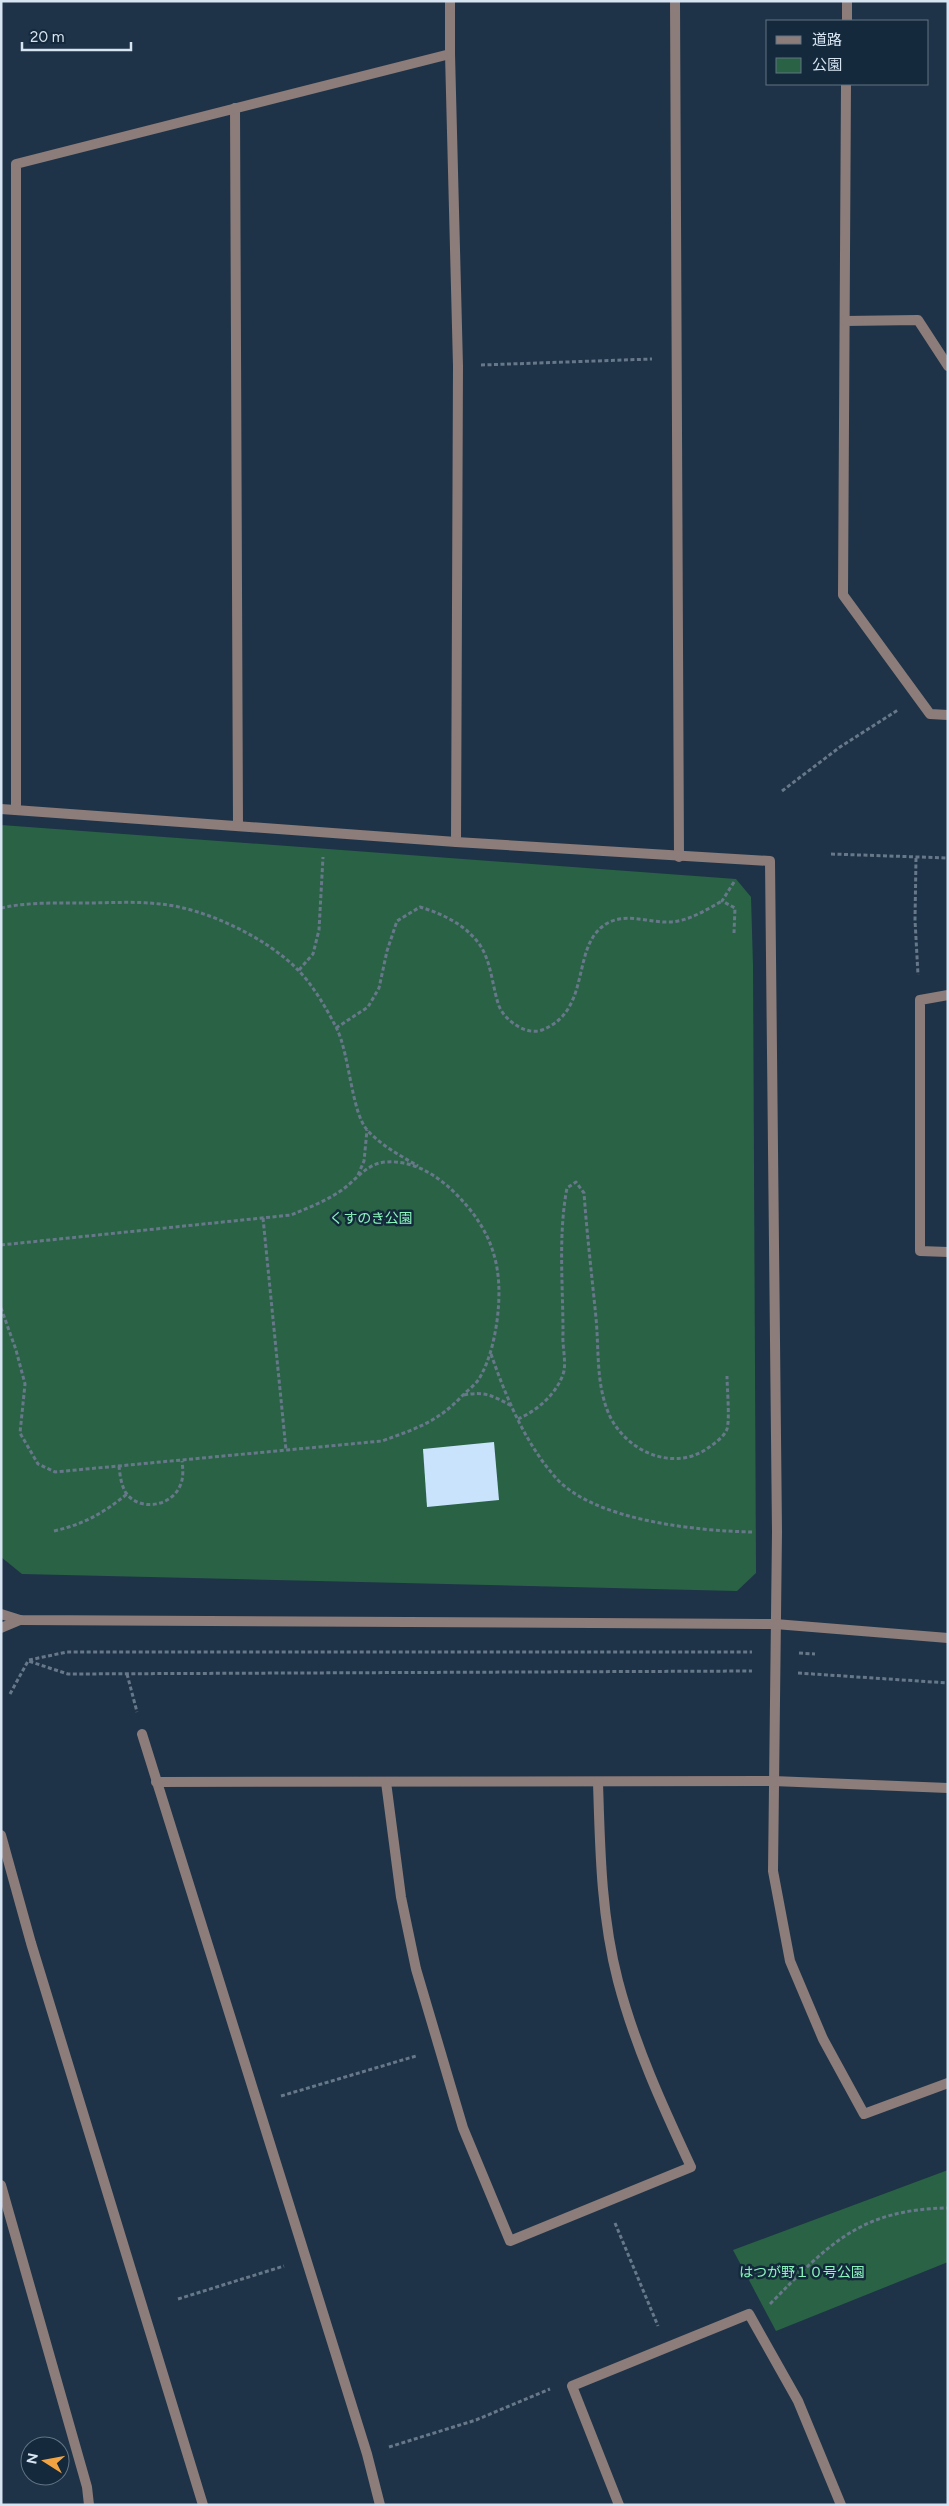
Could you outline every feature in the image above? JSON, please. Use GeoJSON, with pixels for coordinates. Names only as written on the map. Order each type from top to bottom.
{"type":"FeatureCollection","features":[{"type":"Feature","properties":{"kind":"street"},"geometry":{"type":"LineString","coordinates":[[450,1],[458,366],[456,842]]}},
{"type":"Feature","properties":{"kind":"street"},"geometry":{"type":"LineString","coordinates":[[675,1],[679,857]]}},
{"type":"Feature","properties":{"kind":"street"},"geometry":{"type":"LineString","coordinates":[[847,1],[847,20]]}},
{"type":"Feature","properties":{"kind":"street"},"geometry":{"type":"LineString","coordinates":[[16,810],[16,164],[450,54]]}},
{"type":"Feature","properties":{"kind":"street"},"geometry":{"type":"LineString","coordinates":[[846,85],[843,595],[930,714],[948,715]]}},
{"type":"Feature","properties":{"kind":"street"},"geometry":{"type":"LineString","coordinates":[[234,108],[238,826]]}},
{"type":"Feature","properties":{"kind":"street"},"geometry":{"type":"LineString","coordinates":[[845,321],[918,320],[948,366]]}},
{"type":"Feature","properties":{"kind":"street"},"geometry":{"type":"LineString","coordinates":[[1,809],[456,842],[679,857],[770,861],[777,1532],[773,1872],[790,1961],[823,2040],[864,2114],[948,2083]]}},
{"type":"Feature","properties":{"kind":"street"},"geometry":{"type":"LineString","coordinates":[[948,995],[920,1000],[920,1251],[948,1252]]}},
{"type":"Feature","properties":{"kind":"street"},"geometry":{"type":"LineString","coordinates":[[1,1614],[20,1620],[775,1624],[948,1638]]}},
{"type":"Feature","properties":{"kind":"street"},"geometry":{"type":"LineString","coordinates":[[1,1628],[20,1620]]}},
{"type":"Feature","properties":{"kind":"street"},"geometry":{"type":"LineString","coordinates":[[142,1734],[367,2454],[380,2505]]}},
{"type":"Feature","properties":{"kind":"street"},"geometry":{"type":"LineString","coordinates":[[156,1782],[773,1781],[948,1788]]}},
{"type":"Feature","properties":{"kind":"street"},"geometry":{"type":"LineString","coordinates":[[386,1782],[401,1898],[416,1968],[438,2049],[463,2128],[510,2241],[692,2167],[649,2076],[618,1980],[602,1883],[598,1782]]}},
{"type":"Feature","properties":{"kind":"street"},"geometry":{"type":"LineString","coordinates":[[1,1835],[30,1943],[203,2505]]}},
{"type":"Feature","properties":{"kind":"street"},"geometry":{"type":"LineString","coordinates":[[1,2185],[87,2487],[89,2505]]}},
{"type":"Feature","properties":{"kind":"street"},"geometry":{"type":"LineString","coordinates":[[619,2505],[572,2386],[749,2314],[798,2401],[841,2505]]}},
{"type":"Feature","properties":{"kind":"path"},"geometry":{"type":"LineString","coordinates":[[458,366],[677,358]]}},
{"type":"Feature","properties":{"kind":"path"},"geometry":{"type":"LineString","coordinates":[[782,791],[840,747],[918,697]]}},
{"type":"Feature","properties":{"kind":"path"},"geometry":{"type":"LineString","coordinates":[[299,970],[312,954],[319,930],[324,833]]}},
{"type":"Feature","properties":{"kind":"path"},"geometry":{"type":"LineString","coordinates":[[831,854],[948,858]]}},
{"type":"Feature","properties":{"kind":"path"},"geometry":{"type":"LineString","coordinates":[[916,858],[915,920],[920,1000]]}},
{"type":"Feature","properties":{"kind":"path"},"geometry":{"type":"LineString","coordinates":[[336,1028],[368,1007],[379,988],[386,951],[397,921],[420,907],[452,920],[480,945],[494,980],[500,1008],[510,1021],[526,1030],[541,1031],[556,1022],[569,1009],[582,974],[586,953],[592,938],[606,924],[623,918],[670,922],[696,916],[722,901],[746,860]]}},
{"type":"Feature","properties":{"kind":"path"},"geometry":{"type":"LineString","coordinates":[[722,901],[735,908],[734,933]]}},
{"type":"Feature","properties":{"kind":"path"},"geometry":{"type":"LineString","coordinates":[[1,908],[52,903],[162,904],[198,912],[234,927],[265,944],[299,970],[336,1028],[347,1055],[357,1104],[367,1130],[364,1161],[358,1176]]}},
{"type":"Feature","properties":{"kind":"path"},"geometry":{"type":"LineString","coordinates":[[1,1308],[16,1350],[25,1384],[20,1433],[38,1464],[55,1472],[382,1441],[430,1423],[447,1412],[478,1380],[491,1354],[499,1304],[499,1281],[496,1260],[487,1234],[474,1213],[460,1198],[440,1179],[394,1152],[367,1130]]}},
{"type":"Feature","properties":{"kind":"path"},"geometry":{"type":"LineString","coordinates":[[1,1245],[291,1214],[316,1205],[342,1190],[370,1166],[385,1162],[420,1168]]}},
{"type":"Feature","properties":{"kind":"path"},"geometry":{"type":"LineString","coordinates":[[518,1419],[534,1411],[548,1398],[564,1370],[562,1247],[567,1188],[576,1182],[584,1193],[596,1319],[600,1388],[609,1415],[624,1435],[643,1451],[663,1459],[689,1457],[704,1450],[720,1439],[727,1429],[727,1376]]}},
{"type":"Feature","properties":{"kind":"path"},"geometry":{"type":"LineString","coordinates":[[263,1218],[286,1450]]}},
{"type":"Feature","properties":{"kind":"path"},"geometry":{"type":"LineString","coordinates":[[491,1354],[512,1407],[536,1452],[557,1479],[594,1506],[664,1524],[718,1532],[777,1532]]}},
{"type":"Feature","properties":{"kind":"path"},"geometry":{"type":"LineString","coordinates":[[463,1395],[480,1392],[495,1397],[512,1407]]}},
{"type":"Feature","properties":{"kind":"path"},"geometry":{"type":"LineString","coordinates":[[119,1466],[121,1483],[126,1494],[138,1503],[153,1505],[167,1500],[179,1488],[183,1473],[182,1461]]}},
{"type":"Feature","properties":{"kind":"path"},"geometry":{"type":"LineString","coordinates":[[54,1532],[76,1526],[103,1513],[126,1494]]}},
{"type":"Feature","properties":{"kind":"path"},"geometry":{"type":"LineString","coordinates":[[10,1694],[28,1661],[67,1652],[775,1652],[823,1654]]}},
{"type":"Feature","properties":{"kind":"path"},"geometry":{"type":"LineString","coordinates":[[28,1661],[68,1674],[774,1671],[948,1683]]}},
{"type":"Feature","properties":{"kind":"path"},"geometry":{"type":"LineString","coordinates":[[127,1674],[142,1734]]}},
{"type":"Feature","properties":{"kind":"path"},"geometry":{"type":"LineString","coordinates":[[257,2103],[438,2049]]}},
{"type":"Feature","properties":{"kind":"path"},"geometry":{"type":"LineString","coordinates":[[606,2202],[667,2348]]}},
{"type":"Feature","properties":{"kind":"path"},"geometry":{"type":"LineString","coordinates":[[749,2314],[767,2307],[807,2267],[840,2238],[870,2222],[878,2218],[919,2208],[948,2208]]}},
{"type":"Feature","properties":{"kind":"path"},"geometry":{"type":"LineString","coordinates":[[178,2300],[306,2259]]}},
{"type":"Feature","properties":{"kind":"path"},"geometry":{"type":"LineString","coordinates":[[367,2454],[476,2420],[555,2387],[572,2386]]}},
{"type":"Feature","properties":{"kind":"green space","name":"くすのき公園"},"geometry":{"type":"Polygon","coordinates":[[[1,825],[736,879],[751,897],[753,966],[756,1573],[737,1591],[22,1574],[1,1557],[1,825]]]}},
{"type":"Feature","properties":{"kind":"green space","name":"はつが野１０号公園"},"geometry":{"type":"Polygon","coordinates":[[[948,2170],[948,2262],[776,2331],[733,2250],[948,2170]]]}},
{"type":"Feature","properties":{"kind":"building"},"geometry":{"type":"Polygon","coordinates":[[[494,1442],[499,1500],[427,1507],[423,1449],[494,1442]]]}}]}
